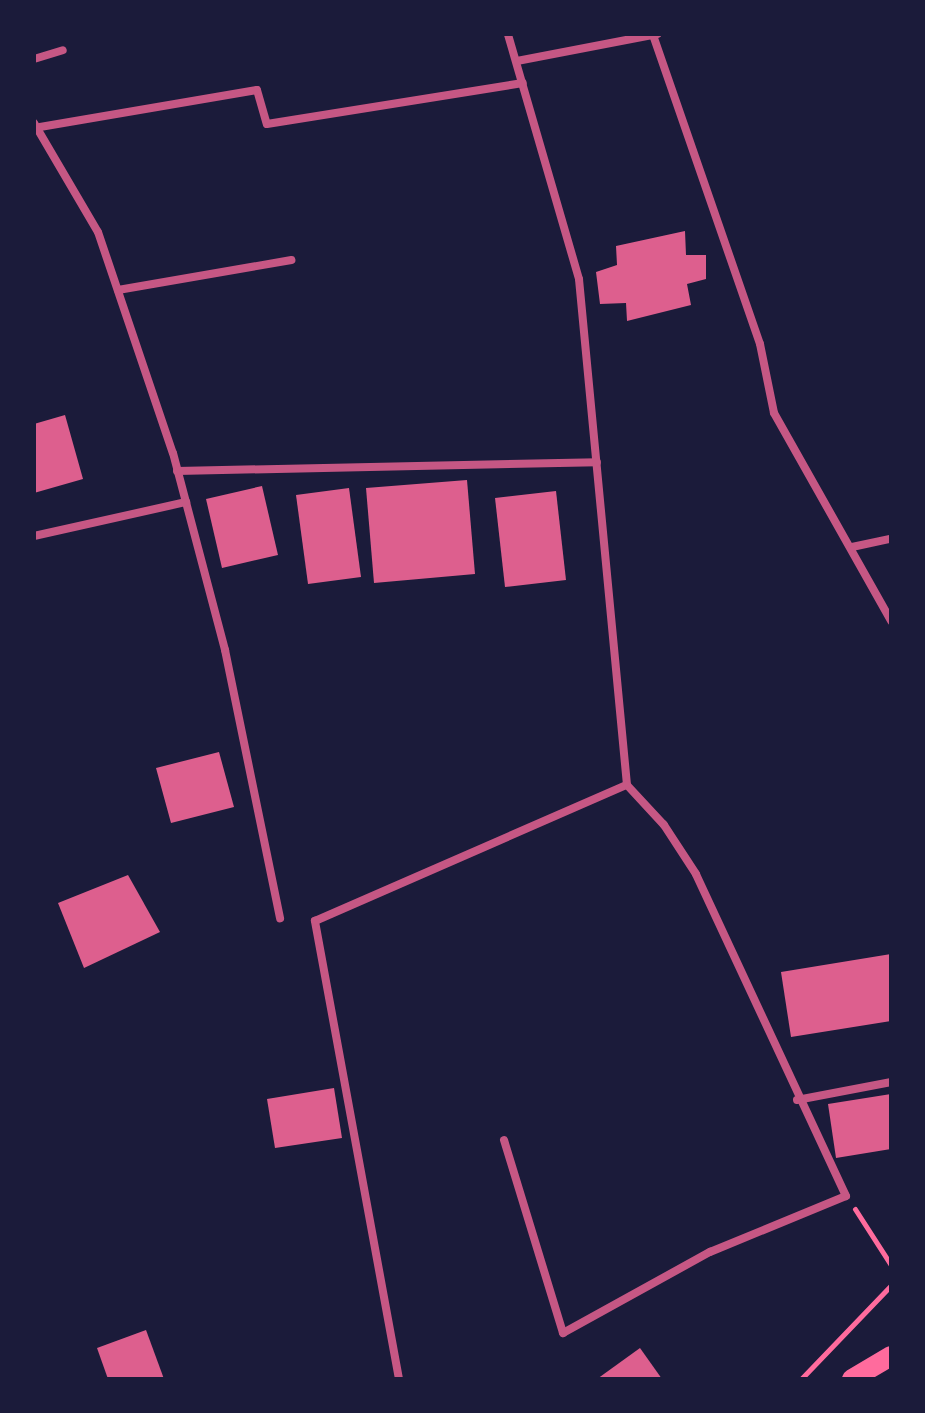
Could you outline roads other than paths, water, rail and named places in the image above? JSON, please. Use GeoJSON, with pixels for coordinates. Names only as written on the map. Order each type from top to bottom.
{"type":"FeatureCollection","features":[{"type":"Feature","properties":{"kind":"highway"},"geometry":{"type":"LineString","coordinates":[[852,1379],[891,1356]]}},
{"type":"Feature","properties":{"kind":"highway"},"geometry":{"type":"LineString","coordinates":[[875,1379],[891,1365]]}},
{"type":"Feature","properties":{"kind":"street"},"geometry":{"type":"LineString","coordinates":[[504,1140],[563,1333],[710,1252],[846,1196],[797,1100],[696,874],[664,825],[627,785],[579,279],[508,34]]}},
{"type":"Feature","properties":{"kind":"street"},"geometry":{"type":"LineString","coordinates":[[517,61],[655,34],[760,344],[774,413],[891,621]]}},
{"type":"Feature","properties":{"kind":"street"},"geometry":{"type":"LineString","coordinates":[[34,59],[63,50]]}},
{"type":"Feature","properties":{"kind":"street"},"geometry":{"type":"LineString","coordinates":[[280,918],[225,650],[177,471],[98,232],[37,125],[257,90],[267,124],[523,83]]}},
{"type":"Feature","properties":{"kind":"street"},"geometry":{"type":"LineString","coordinates":[[118,290],[291,260]]}},
{"type":"Feature","properties":{"kind":"street"},"geometry":{"type":"LineString","coordinates":[[177,471],[597,462]]}},
{"type":"Feature","properties":{"kind":"street"},"geometry":{"type":"LineString","coordinates":[[34,536],[186,502]]}},
{"type":"Feature","properties":{"kind":"street"},"geometry":{"type":"LineString","coordinates":[[852,547],[891,539]]}},
{"type":"Feature","properties":{"kind":"street"},"geometry":{"type":"LineString","coordinates":[[399,1379],[315,921],[627,785]]}},
{"type":"Feature","properties":{"kind":"street"},"geometry":{"type":"LineString","coordinates":[[797,1100],[891,1082]]}}]}
